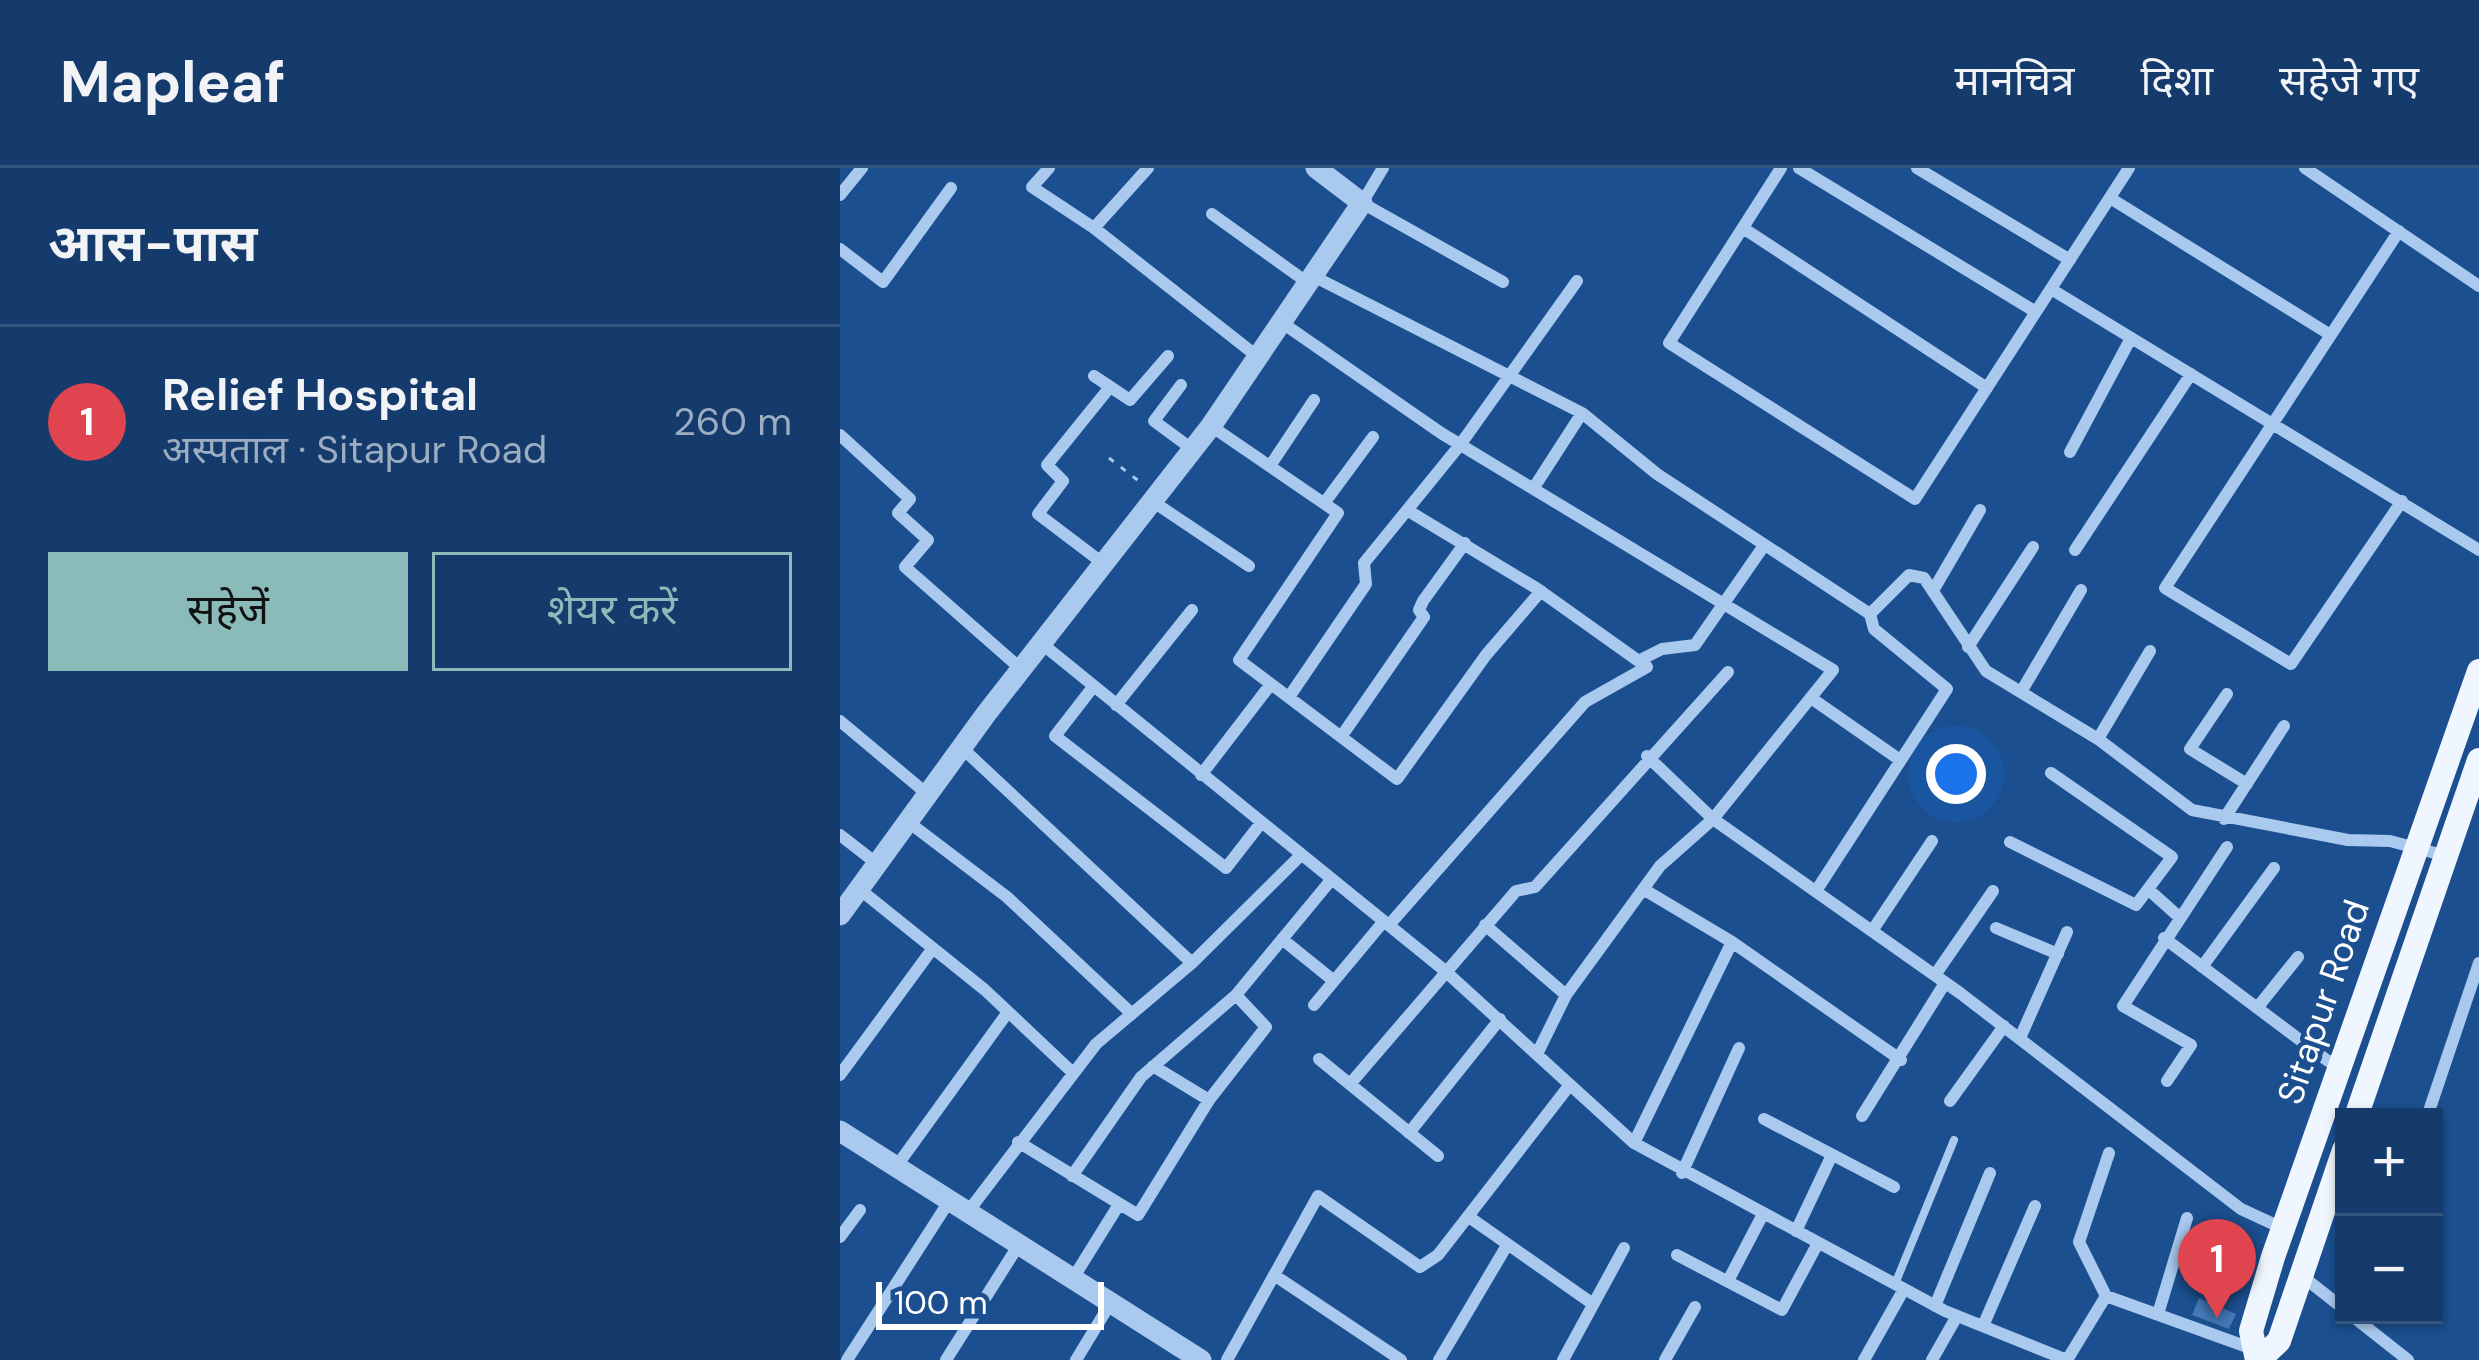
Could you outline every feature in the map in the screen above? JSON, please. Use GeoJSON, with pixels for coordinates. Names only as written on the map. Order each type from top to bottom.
{"type":"FeatureCollection","features":[{"type":"Feature","properties":{"kind":"main road","name":"Sitapur Road"},"geometry":{"type":"LineString","coordinates":[[2335,1176],[2279,1341],[2257,1357],[2251,1331],[2282,1228],[2479,671]]}},
{"type":"Feature","properties":{"kind":"main road","name":"Sitapur Road"},"geometry":{"type":"LineString","coordinates":[[2359,1108],[2446,856],[2473,800],[2479,760]]}},
{"type":"Feature","properties":{"kind":"street"},"geometry":{"type":"LineString","coordinates":[[840,195],[862,168]]}},
{"type":"Feature","properties":{"kind":"street"},"geometry":{"type":"LineString","coordinates":[[1049,168],[1031,187],[1094,228],[1258,357]]}},
{"type":"Feature","properties":{"kind":"street"},"geometry":{"type":"LineString","coordinates":[[1094,228],[1148,168]]}},
{"type":"Feature","properties":{"kind":"street"},"geometry":{"type":"LineString","coordinates":[[1316,168],[1362,203],[1502,282]]}},
{"type":"Feature","properties":{"kind":"street"},"geometry":{"type":"LineString","coordinates":[[840,915],[926,793],[1211,426],[1383,168]]}},
{"type":"Feature","properties":{"kind":"street"},"geometry":{"type":"LineString","coordinates":[[1781,168],[1669,343],[1916,499],[2129,168]]}},
{"type":"Feature","properties":{"kind":"street"},"geometry":{"type":"LineString","coordinates":[[1799,168],[2036,312]]}},
{"type":"Feature","properties":{"kind":"street"},"geometry":{"type":"LineString","coordinates":[[1917,168],[2070,260]]}},
{"type":"Feature","properties":{"kind":"street"},"geometry":{"type":"LineString","coordinates":[[2305,168],[2479,286]]}},
{"type":"Feature","properties":{"kind":"street"},"geometry":{"type":"LineString","coordinates":[[840,249],[883,282],[951,188]]}},
{"type":"Feature","properties":{"kind":"street"},"geometry":{"type":"LineString","coordinates":[[2110,198],[2330,334]]}},
{"type":"Feature","properties":{"kind":"street"},"geometry":{"type":"LineString","coordinates":[[1212,214],[1310,279],[1582,413],[1657,474],[1870,614],[1874,629],[1947,689],[1816,891]]}},
{"type":"Feature","properties":{"kind":"street"},"geometry":{"type":"LineString","coordinates":[[1743,228],[1987,388]]}},
{"type":"Feature","properties":{"kind":"street"},"geometry":{"type":"LineString","coordinates":[[2399,232],[2165,588],[2290,664],[2402,502]]}},
{"type":"Feature","properties":{"kind":"street"},"geometry":{"type":"LineString","coordinates":[[1289,697],[1366,584],[1361,573],[1364,563],[1460,445],[1577,280]]}},
{"type":"Feature","properties":{"kind":"street"},"geometry":{"type":"LineString","coordinates":[[2051,289],[2479,550]]}},
{"type":"Feature","properties":{"kind":"street"},"geometry":{"type":"LineString","coordinates":[[1281,322],[1460,445],[1833,670],[1713,818],[1643,889],[1566,995],[1537,1054]]}},
{"type":"Feature","properties":{"kind":"street"},"geometry":{"type":"LineString","coordinates":[[2070,452],[2131,338]]}},
{"type":"Feature","properties":{"kind":"street"},"geometry":{"type":"LineString","coordinates":[[1094,376],[1130,400],[1168,356]]}},
{"type":"Feature","properties":{"kind":"street"},"geometry":{"type":"LineString","coordinates":[[2075,550],[2191,374]]}},
{"type":"Feature","properties":{"kind":"street"},"geometry":{"type":"LineString","coordinates":[[1180,385],[1154,421],[1192,449]]}},
{"type":"Feature","properties":{"kind":"street"},"geometry":{"type":"LineString","coordinates":[[1103,564],[1038,514],[1063,481],[1047,465],[1110,387]]}},
{"type":"Feature","properties":{"kind":"street"},"geometry":{"type":"LineString","coordinates":[[1270,466],[1314,400]]}},
{"type":"Feature","properties":{"kind":"street"},"geometry":{"type":"LineString","coordinates":[[1533,488],[1582,413]]}},
{"type":"Feature","properties":{"kind":"street"},"geometry":{"type":"LineString","coordinates":[[1211,426],[1338,513],[1238,660],[1397,779],[1486,655],[1541,591]]}},
{"type":"Feature","properties":{"kind":"street"},"geometry":{"type":"LineString","coordinates":[[840,436],[910,499],[898,513],[928,540],[904,567],[1022,668]]}},
{"type":"Feature","properties":{"kind":"street"},"geometry":{"type":"LineString","coordinates":[[1325,502],[1373,436]]}},
{"type":"Feature","properties":{"kind":"street"},"geometry":{"type":"LineString","coordinates":[[1155,498],[1250,566]]}},
{"type":"Feature","properties":{"kind":"street"},"geometry":{"type":"LineString","coordinates":[[1314,1005],[1585,702],[1647,668],[1541,591],[1407,510]]}},
{"type":"Feature","properties":{"kind":"street"},"geometry":{"type":"LineString","coordinates":[[1934,589],[1980,510]]}},
{"type":"Feature","properties":{"kind":"street"},"geometry":{"type":"LineString","coordinates":[[1341,737],[1424,617],[1419,610],[1423,601],[1465,543]]}},
{"type":"Feature","properties":{"kind":"street"},"geometry":{"type":"LineString","coordinates":[[1640,660],[1662,649],[1695,645],[1763,547]]}},
{"type":"Feature","properties":{"kind":"street"},"geometry":{"type":"LineString","coordinates":[[1968,647],[2033,547]]}},
{"type":"Feature","properties":{"kind":"street"},"geometry":{"type":"LineString","coordinates":[[1870,614],[1910,575],[1924,578],[1986,671],[2098,740],[2192,810],[2446,856]]}},
{"type":"Feature","properties":{"kind":"street"},"geometry":{"type":"LineString","coordinates":[[2021,692],[2081,590]]}},
{"type":"Feature","properties":{"kind":"street"},"geometry":{"type":"LineString","coordinates":[[1116,705],[1192,610]]}},
{"type":"Feature","properties":{"kind":"street"},"geometry":{"type":"LineString","coordinates":[[1041,643],[1444,970],[1634,1143],[1682,1173],[1935,1306],[2067,1360],[2106,1295]]}},
{"type":"Feature","properties":{"kind":"street"},"geometry":{"type":"LineString","coordinates":[[2098,740],[2150,652]]}},
{"type":"Feature","properties":{"kind":"street"},"geometry":{"type":"LineString","coordinates":[[1350,1084],[1516,891],[1535,887],[1728,672]]}},
{"type":"Feature","properties":{"kind":"street"},"geometry":{"type":"LineString","coordinates":[[1202,775],[1271,684]]}},
{"type":"Feature","properties":{"kind":"street"},"geometry":{"type":"LineString","coordinates":[[1093,687],[1055,736],[1226,868],[1261,824]]}},
{"type":"Feature","properties":{"kind":"street"},"geometry":{"type":"LineString","coordinates":[[2227,694],[2190,749],[2247,784]]}},
{"type":"Feature","properties":{"kind":"street"},"geometry":{"type":"LineString","coordinates":[[1810,698],[1900,760]]}},
{"type":"Feature","properties":{"kind":"street"},"geometry":{"type":"LineString","coordinates":[[840,721],[926,793]]}},
{"type":"Feature","properties":{"kind":"street"},"geometry":{"type":"LineString","coordinates":[[2224,819],[2284,726]]}},
{"type":"Feature","properties":{"kind":"street"},"geometry":{"type":"LineString","coordinates":[[961,747],[1192,963]]}},
{"type":"Feature","properties":{"kind":"street"},"geometry":{"type":"LineString","coordinates":[[1647,757],[1713,818],[2004,1026],[2241,1209],[2282,1228]]}},
{"type":"Feature","properties":{"kind":"street"},"geometry":{"type":"LineString","coordinates":[[2010,842],[2136,905],[2172,857],[2051,772]]}},
{"type":"Feature","properties":{"kind":"street"},"geometry":{"type":"LineString","coordinates":[[906,820],[1007,897],[1132,1014]]}},
{"type":"Feature","properties":{"kind":"street"},"geometry":{"type":"LineString","coordinates":[[840,835],[876,863]]}},
{"type":"Feature","properties":{"kind":"street"},"geometry":{"type":"LineString","coordinates":[[1872,931],[1932,841]]}},
{"type":"Feature","properties":{"kind":"street"},"geometry":{"type":"LineString","coordinates":[[2167,1082],[2191,1045],[2123,1006],[2227,847]]}},
{"type":"Feature","properties":{"kind":"street"},"geometry":{"type":"LineString","coordinates":[[847,1360],[957,1208],[1018,1142],[1072,1072],[1301,855]]}},
{"type":"Feature","properties":{"kind":"street"},"geometry":{"type":"LineString","coordinates":[[2202,967],[2274,868]]}},
{"type":"Feature","properties":{"kind":"street"},"geometry":{"type":"LineString","coordinates":[[1072,1176],[1113,1111],[1154,1066],[1236,995],[1331,880]]}},
{"type":"Feature","properties":{"kind":"street"},"geometry":{"type":"LineString","coordinates":[[859,888],[1009,1012],[1072,1072]]}},
{"type":"Feature","properties":{"kind":"street"},"geometry":{"type":"LineString","coordinates":[[1643,889],[1732,942],[1901,1060]]}},
{"type":"Feature","properties":{"kind":"street"},"geometry":{"type":"LineString","coordinates":[[2149,890],[2178,916]]}},
{"type":"Feature","properties":{"kind":"street"},"geometry":{"type":"LineString","coordinates":[[1862,1116],[1901,1060],[1940,979],[1993,891]]}},
{"type":"Feature","properties":{"kind":"street"},"geometry":{"type":"LineString","coordinates":[[1485,925],[1566,995]]}},
{"type":"Feature","properties":{"kind":"street"},"geometry":{"type":"LineString","coordinates":[[1996,928],[2058,954]]}},
{"type":"Feature","properties":{"kind":"street"},"geometry":{"type":"LineString","coordinates":[[2020,1038],[2067,932]]}},
{"type":"Feature","properties":{"kind":"street"},"geometry":{"type":"LineString","coordinates":[[2164,938],[2328,1061],[2340,1063]]}},
{"type":"Feature","properties":{"kind":"street"},"geometry":{"type":"LineString","coordinates":[[1282,939],[1334,981]]}},
{"type":"Feature","properties":{"kind":"street"},"geometry":{"type":"LineString","coordinates":[[1634,1143],[1732,942]]}},
{"type":"Feature","properties":{"kind":"street"},"geometry":{"type":"LineString","coordinates":[[840,1075],[933,949]]}},
{"type":"Feature","properties":{"kind":"street"},"geometry":{"type":"LineString","coordinates":[[2257,1008],[2298,957]]}},
{"type":"Feature","properties":{"kind":"street"},"geometry":{"type":"LineString","coordinates":[[2430,1108],[2479,962]]}},
{"type":"Feature","properties":{"kind":"street"},"geometry":{"type":"LineString","coordinates":[[1018,1142],[1138,1215],[1209,1100],[1266,1027],[1236,995]]}},
{"type":"Feature","properties":{"kind":"street"},"geometry":{"type":"LineString","coordinates":[[896,1168],[1009,1012]]}},
{"type":"Feature","properties":{"kind":"street"},"geometry":{"type":"LineString","coordinates":[[1409,1132],[1499,1019]]}},
{"type":"Feature","properties":{"kind":"street"},"geometry":{"type":"LineString","coordinates":[[1950,1101],[2004,1026]]}},
{"type":"Feature","properties":{"kind":"street"},"geometry":{"type":"LineString","coordinates":[[1682,1173],[1739,1048]]}},
{"type":"Feature","properties":{"kind":"street"},"geometry":{"type":"LineString","coordinates":[[1319,1058],[1438,1156]]}},
{"type":"Feature","properties":{"kind":"street"},"geometry":{"type":"LineString","coordinates":[[1154,1066],[1209,1100]]}},
{"type":"Feature","properties":{"kind":"street"},"geometry":{"type":"LineString","coordinates":[[1227,1360],[1318,1196],[1420,1267],[1438,1255],[1569,1086]]}},
{"type":"Feature","properties":{"kind":"street"},"geometry":{"type":"LineString","coordinates":[[1765,1119],[1894,1187]]}},
{"type":"Feature","properties":{"kind":"street"},"geometry":{"type":"LineString","coordinates":[[840,1131],[1201,1360]]}},
{"type":"Feature","properties":{"kind":"street"},"geometry":{"type":"LineString","coordinates":[[2109,1153],[2079,1242],[2106,1295],[2257,1357]]}},
{"type":"Feature","properties":{"kind":"street"},"geometry":{"type":"LineString","coordinates":[[1796,1232],[1832,1155]]}},
{"type":"Feature","properties":{"kind":"street"},"geometry":{"type":"LineString","coordinates":[[1935,1306],[1990,1173]]}},
{"type":"Feature","properties":{"kind":"street"},"geometry":{"type":"LineString","coordinates":[[1072,1280],[1118,1205]]}},
{"type":"Feature","properties":{"kind":"street"},"geometry":{"type":"LineString","coordinates":[[1983,1326],[2035,1205]]}},
{"type":"Feature","properties":{"kind":"street"},"geometry":{"type":"LineString","coordinates":[[840,1237],[860,1210]]}},
{"type":"Feature","properties":{"kind":"street"},"geometry":{"type":"LineString","coordinates":[[1728,1281],[1763,1214]]}},
{"type":"Feature","properties":{"kind":"street"},"geometry":{"type":"LineString","coordinates":[[1469,1217],[1593,1304]]}},
{"type":"Feature","properties":{"kind":"street"},"geometry":{"type":"LineString","coordinates":[[2158,1314],[2187,1219]]}},
{"type":"Feature","properties":{"kind":"street"},"geometry":{"type":"LineString","coordinates":[[1677,1255],[1782,1310],[1818,1243]]}},
{"type":"Feature","properties":{"kind":"street"},"geometry":{"type":"LineString","coordinates":[[946,1360],[1018,1246]]}},
{"type":"Feature","properties":{"kind":"street"},"geometry":{"type":"LineString","coordinates":[[1439,1360],[1506,1247]]}},
{"type":"Feature","properties":{"kind":"street"},"geometry":{"type":"LineString","coordinates":[[1563,1360],[1624,1248]]}},
{"type":"Feature","properties":{"kind":"street"},"geometry":{"type":"LineString","coordinates":[[1274,1275],[1401,1360]]}},
{"type":"Feature","properties":{"kind":"street"},"geometry":{"type":"LineString","coordinates":[[2301,1275],[2335,1302]]}},
{"type":"Feature","properties":{"kind":"street"},"geometry":{"type":"LineString","coordinates":[[1864,1360],[1899,1287]]}},
{"type":"Feature","properties":{"kind":"street"},"geometry":{"type":"LineString","coordinates":[[1076,1360],[1110,1304]]}},
{"type":"Feature","properties":{"kind":"street"},"geometry":{"type":"LineString","coordinates":[[1666,1360],[1695,1307]]}},
{"type":"Feature","properties":{"kind":"street"},"geometry":{"type":"LineString","coordinates":[[1932,1360],[1957,1316]]}},
{"type":"Feature","properties":{"kind":"street"},"geometry":{"type":"LineString","coordinates":[[2364,1324],[2408,1360]]}},
{"type":"Feature","properties":{"kind":"street"},"geometry":{"type":"LineString","coordinates":[[2018,1360],[2026,1344]]}},
{"type":"Feature","properties":{"kind":"lane"},"geometry":{"type":"LineString","coordinates":[[1899,1287],[1954,1140]]}},
{"type":"Feature","properties":{"kind":"path"},"geometry":{"type":"LineString","coordinates":[[1108,458],[1155,498]]}},
{"type":"Feature","properties":{"kind":"building"},"geometry":{"type":"Polygon","coordinates":[[[2199,1298],[2236,1314],[2229,1329],[2192,1315],[2199,1298]]]}},
{"type":"Feature","properties":{"kind":"place","name":"Relief Hospital"},"geometry":{"type":"Point","coordinates":[2217,1318]}}]}
